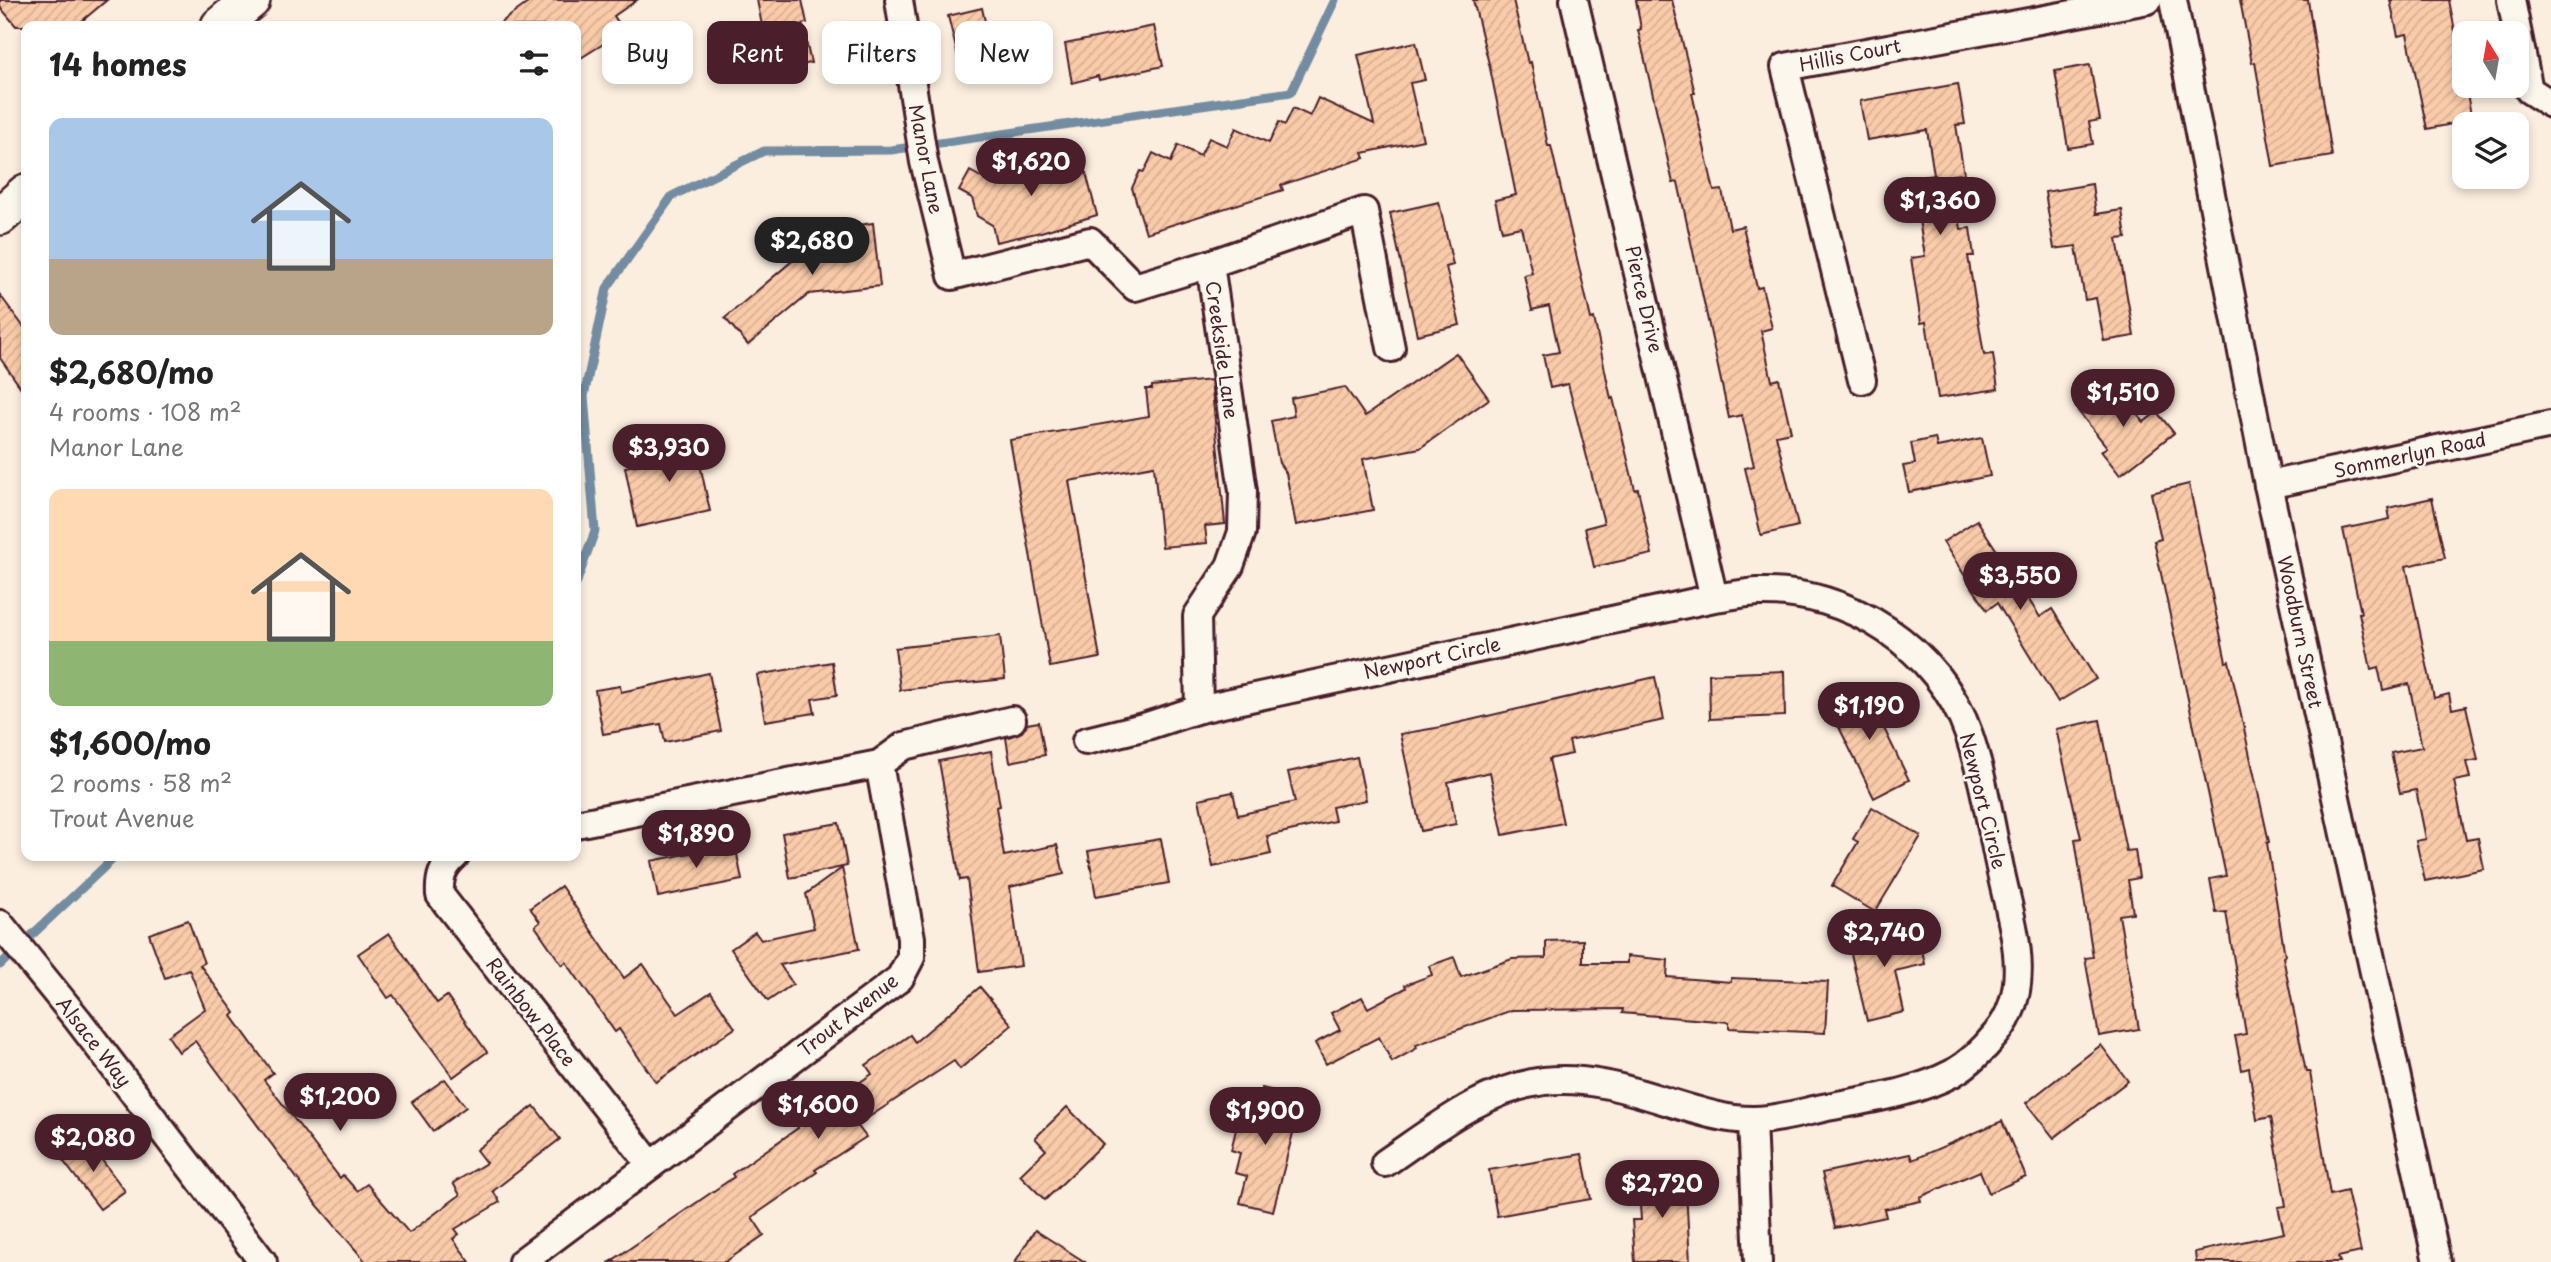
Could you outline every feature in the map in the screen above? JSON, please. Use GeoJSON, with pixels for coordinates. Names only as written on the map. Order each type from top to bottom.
{"type":"FeatureCollection","features":[{"type":"Feature","properties":{"kind":"main road"},"geometry":{"type":"LineString","coordinates":[[226,21],[251,0]]}},
{"type":"Feature","properties":{"kind":"main road"},"geometry":{"type":"LineString","coordinates":[[0,216],[21,197]]}},
{"type":"Feature","properties":{"kind":"street","name":"Manor Lane"},"geometry":{"type":"LineString","coordinates":[[899,0],[925,162],[951,276]]}},
{"type":"Feature","properties":{"kind":"street","name":"Pierce Drive"},"geometry":{"type":"LineString","coordinates":[[1574,0],[1714,598]]}},
{"type":"Feature","properties":{"kind":"street","name":"Hillis Court"},"geometry":{"type":"LineString","coordinates":[[1862,380],[1785,67],[2148,0]]}},
{"type":"Feature","properties":{"kind":"street","name":"Woodburn Street"},"geometry":{"type":"LineString","coordinates":[[2173,0],[2268,485],[2437,1262]]}},
{"type":"Feature","properties":{"kind":"street"},"geometry":{"type":"LineString","coordinates":[[2511,0],[2529,90],[2551,104]]}},
{"type":"Feature","properties":{"kind":"street"},"geometry":{"type":"LineString","coordinates":[[1210,264],[1364,211],[1391,348]]}},
{"type":"Feature","properties":{"kind":"street","name":"Creekside Lane"},"geometry":{"type":"LineString","coordinates":[[951,276],[1090,241],[1135,287],[1210,264],[1243,491],[1242,532],[1230,566],[1197,616],[1199,709]]}},
{"type":"Feature","properties":{"kind":"street","name":"Sommerlyn Road"},"geometry":{"type":"LineString","coordinates":[[2268,485],[2551,425]]}},
{"type":"Feature","properties":{"kind":"street","name":"Newport Circle"},"geometry":{"type":"LineString","coordinates":[[1086,741],[1147,726],[1199,709],[1714,598],[1759,592],[1799,595],[1836,603],[1873,620],[1905,643],[1932,672],[1953,702],[1968,732],[2018,952],[2019,984],[2000,1030],[1979,1054],[1956,1071],[1908,1091],[1752,1120],[1716,1116],[1602,1083],[1548,1081],[1525,1084],[1496,1093],[1465,1109],[1385,1163]]}},
{"type":"Feature","properties":{"kind":"street"},"geometry":{"type":"LineString","coordinates":[[581,823],[878,764],[904,746],[1012,720]]}},
{"type":"Feature","properties":{"kind":"street","name":"Trout Avenue"},"geometry":{"type":"LineString","coordinates":[[522,1262],[900,978],[911,957],[911,938],[878,764]]}},
{"type":"Feature","properties":{"kind":"street","name":"Rainbow Place"},"geometry":{"type":"LineString","coordinates":[[449,861],[439,878],[440,895],[651,1165]]}},
{"type":"Feature","properties":{"kind":"street","name":"Alsace Way"},"geometry":{"type":"LineString","coordinates":[[0,924],[78,1020],[263,1262]]}},
{"type":"Feature","properties":{"kind":"street"},"geometry":{"type":"LineString","coordinates":[[1752,1120],[1758,1262]]}},
{"type":"Feature","properties":{"kind":"building"},"geometry":{"type":"Polygon","coordinates":[[[0,0],[107,0],[82,21],[21,21],[21,26],[16,26],[0,7],[0,0]]]}},
{"type":"Feature","properties":{"kind":"building"},"geometry":{"type":"Polygon","coordinates":[[[532,0],[637,0],[614,16],[617,21],[602,21],[602,45],[581,58],[581,21],[503,21],[532,0]]]}},
{"type":"Feature","properties":{"kind":"building"},"geometry":{"type":"Polygon","coordinates":[[[757,0],[802,0],[807,21],[761,21],[757,0]]]}},
{"type":"Feature","properties":{"kind":"building"},"geometry":{"type":"Polygon","coordinates":[[[1473,0],[1513,0],[1528,63],[1531,62],[1548,146],[1551,146],[1591,319],[1594,318],[1611,399],[1613,398],[1635,490],[1638,489],[1652,554],[1594,567],[1585,528],[1604,523],[1568,384],[1550,388],[1543,355],[1559,352],[1549,306],[1532,310],[1524,275],[1532,273],[1521,227],[1502,231],[1495,200],[1516,195],[1473,0]]]}},
{"type":"Feature","properties":{"kind":"building"},"geometry":{"type":"Polygon","coordinates":[[[1636,0],[1672,0],[1695,93],[1692,93],[1714,191],[1722,190],[1730,229],[1743,226],[1757,288],[1762,287],[1772,328],[1761,331],[1772,381],[1779,379],[1791,432],[1776,435],[1798,526],[1761,535],[1745,468],[1754,466],[1742,415],[1729,418],[1678,182],[1673,183],[1638,30],[1641,29],[1636,0]]]}},
{"type":"Feature","properties":{"kind":"building"},"geometry":{"type":"Polygon","coordinates":[[[2240,0],[2308,0],[2332,156],[2273,166],[2255,62],[2252,63],[2240,0]]]}},
{"type":"Feature","properties":{"kind":"building"},"geometry":{"type":"Polygon","coordinates":[[[2390,0],[2449,0],[2453,21],[2452,98],[2468,98],[2470,112],[2452,112],[2452,124],[2427,129],[2407,34],[2398,36],[2390,0]]]}},
{"type":"Feature","properties":{"kind":"building"},"geometry":{"type":"Polygon","coordinates":[[[982,8],[985,21],[955,21],[955,44],[948,16],[982,8]]]}},
{"type":"Feature","properties":{"kind":"building"},"geometry":{"type":"Polygon","coordinates":[[[1154,26],[1163,66],[1099,80],[1098,76],[1072,83],[1065,44],[1154,26]]]}},
{"type":"Feature","properties":{"kind":"building"},"geometry":{"type":"Polygon","coordinates":[[[1416,42],[1425,80],[1410,83],[1423,140],[1363,153],[1365,158],[1281,185],[1283,190],[1146,233],[1132,188],[1153,153],[1171,162],[1178,145],[1200,156],[1209,138],[1227,146],[1236,128],[1269,143],[1279,122],[1285,125],[1293,108],[1310,116],[1318,98],[1374,124],[1358,55],[1416,42]]]}},
{"type":"Feature","properties":{"kind":"building"},"geometry":{"type":"Polygon","coordinates":[[[2090,65],[2100,120],[2089,122],[2093,144],[2068,148],[2055,71],[2090,65]]]}},
{"type":"Feature","properties":{"kind":"building"},"geometry":{"type":"Polygon","coordinates":[[[1958,84],[1965,124],[1956,125],[1964,174],[1952,175],[1961,229],[1970,228],[1974,256],[1968,256],[1984,355],[1993,354],[1998,389],[1938,398],[1926,322],[1921,323],[1911,258],[1925,256],[1918,214],[1909,215],[1903,180],[1934,175],[1927,130],[1867,140],[1860,101],[1958,84]]]}},
{"type":"Feature","properties":{"kind":"building"},"geometry":{"type":"Polygon","coordinates":[[[1055,152],[1085,169],[1097,215],[996,242],[992,225],[977,216],[972,198],[959,191],[970,171],[988,181],[997,164],[1016,175],[1025,158],[1045,169],[1055,152]]]}},
{"type":"Feature","properties":{"kind":"building"},"geometry":{"type":"Polygon","coordinates":[[[2092,184],[2096,214],[2122,210],[2126,238],[2117,239],[2134,336],[2104,341],[2096,298],[2085,300],[2076,246],[2054,249],[2045,192],[2092,184]]]}},
{"type":"Feature","properties":{"kind":"building"},"geometry":{"type":"Polygon","coordinates":[[[1439,202],[1453,265],[1446,267],[1460,325],[1417,335],[1390,213],[1439,202]]]}},
{"type":"Feature","properties":{"kind":"building"},"geometry":{"type":"Polygon","coordinates":[[[873,223],[880,286],[809,294],[748,345],[725,318],[805,250],[803,233],[873,223]]]}},
{"type":"Feature","properties":{"kind":"building"},"geometry":{"type":"Polygon","coordinates":[[[0,295],[21,323],[21,388],[0,358],[0,295]]]}},
{"type":"Feature","properties":{"kind":"building"},"geometry":{"type":"Polygon","coordinates":[[[1456,353],[1489,399],[1420,448],[1363,459],[1373,510],[1296,525],[1286,473],[1279,463],[1271,421],[1294,416],[1291,398],[1345,387],[1365,416],[1456,353]]]}},
{"type":"Feature","properties":{"kind":"building"},"geometry":{"type":"Polygon","coordinates":[[[1211,380],[1225,524],[1205,526],[1207,543],[1162,547],[1154,466],[1069,481],[1100,658],[1050,667],[1010,440],[1149,416],[1146,389],[1152,389],[1152,386],[1211,380]]]}},
{"type":"Feature","properties":{"kind":"building"},"geometry":{"type":"Polygon","coordinates":[[[2113,383],[2144,422],[2157,412],[2174,433],[2120,475],[2101,451],[2107,447],[2078,411],[2113,383]]]}},
{"type":"Feature","properties":{"kind":"building"},"geometry":{"type":"Polygon","coordinates":[[[692,427],[710,511],[637,527],[625,467],[673,457],[668,432],[692,427]]]}},
{"type":"Feature","properties":{"kind":"building"},"geometry":{"type":"Polygon","coordinates":[[[1935,438],[1937,447],[1982,438],[1990,476],[1909,492],[1903,466],[1915,464],[1911,443],[1935,438]]]}},
{"type":"Feature","properties":{"kind":"building"},"geometry":{"type":"Polygon","coordinates":[[[2189,484],[2226,662],[2229,661],[2269,842],[2267,843],[2285,956],[2283,957],[2306,1072],[2310,1072],[2330,1195],[2347,1191],[2361,1252],[2338,1257],[2340,1262],[2196,1262],[2195,1252],[2284,1233],[2278,1207],[2286,1206],[2271,1117],[2257,1120],[2249,1068],[2242,1070],[2235,1036],[2246,1034],[2226,912],[2216,913],[2210,879],[2226,876],[2154,541],[2161,539],[2151,493],[2189,484]]]}},
{"type":"Feature","properties":{"kind":"building"},"geometry":{"type":"Polygon","coordinates":[[[2432,498],[2445,558],[2406,566],[2434,698],[2449,694],[2452,709],[2466,706],[2478,760],[2466,762],[2470,778],[2454,781],[2466,840],[2478,838],[2484,869],[2425,881],[2416,841],[2426,839],[2416,790],[2400,793],[2391,753],[2422,747],[2409,684],[2383,690],[2378,667],[2371,669],[2343,529],[2390,519],[2388,508],[2432,498]]]}},
{"type":"Feature","properties":{"kind":"building"},"geometry":{"type":"Polygon","coordinates":[[[1977,520],[2040,617],[2052,609],[2096,679],[2058,702],[1997,603],[1987,610],[1943,542],[1977,520]]]}},
{"type":"Feature","properties":{"kind":"building"},"geometry":{"type":"Polygon","coordinates":[[[1000,636],[1005,679],[900,690],[895,648],[1000,636]]]}},
{"type":"Feature","properties":{"kind":"building"},"geometry":{"type":"Polygon","coordinates":[[[832,662],[837,695],[812,699],[815,713],[765,721],[757,675],[832,662]]]}},
{"type":"Feature","properties":{"kind":"building"},"geometry":{"type":"Polygon","coordinates":[[[1784,671],[1785,716],[1710,719],[1709,674],[1784,671]]]}},
{"type":"Feature","properties":{"kind":"building"},"geometry":{"type":"Polygon","coordinates":[[[709,673],[721,731],[665,742],[661,724],[603,734],[595,690],[620,686],[621,692],[709,673]]]}},
{"type":"Feature","properties":{"kind":"building"},"geometry":{"type":"Polygon","coordinates":[[[1655,677],[1664,720],[1569,741],[1572,754],[1549,759],[1563,823],[1503,835],[1490,772],[1448,782],[1456,824],[1421,831],[1400,734],[1655,677]]]}},
{"type":"Feature","properties":{"kind":"building"},"geometry":{"type":"Polygon","coordinates":[[[1864,687],[1909,780],[1874,798],[1828,705],[1864,687]]]}},
{"type":"Feature","properties":{"kind":"building"},"geometry":{"type":"Polygon","coordinates":[[[2100,720],[2126,851],[2135,850],[2139,878],[2128,880],[2133,913],[2119,915],[2139,1029],[2099,1036],[2085,958],[2093,957],[2075,839],[2081,838],[2056,729],[2100,720]]]}},
{"type":"Feature","properties":{"kind":"building"},"geometry":{"type":"Polygon","coordinates":[[[1039,722],[1045,755],[1010,762],[1006,738],[1022,732],[1027,724],[1039,722]]]}},
{"type":"Feature","properties":{"kind":"building"},"geometry":{"type":"Polygon","coordinates":[[[991,751],[1000,806],[996,807],[1004,856],[1057,845],[1064,874],[1010,887],[1021,966],[979,972],[967,879],[960,880],[939,761],[991,751]]]}},
{"type":"Feature","properties":{"kind":"building"},"geometry":{"type":"Polygon","coordinates":[[[1357,757],[1366,800],[1332,807],[1335,821],[1267,836],[1271,854],[1213,867],[1199,799],[1233,792],[1238,815],[1295,802],[1288,772],[1357,757]]]}},
{"type":"Feature","properties":{"kind":"building"},"geometry":{"type":"Polygon","coordinates":[[[1872,807],[1921,836],[1875,912],[1832,886],[1858,842],[1853,839],[1872,807]]]}},
{"type":"Feature","properties":{"kind":"building"},"geometry":{"type":"Polygon","coordinates":[[[839,823],[847,866],[790,878],[782,833],[839,823]]]}},
{"type":"Feature","properties":{"kind":"building"},"geometry":{"type":"Polygon","coordinates":[[[1161,839],[1169,883],[1096,896],[1088,851],[1161,839]]]}},
{"type":"Feature","properties":{"kind":"building"},"geometry":{"type":"Polygon","coordinates":[[[735,844],[742,880],[658,897],[651,861],[735,844]]]}},
{"type":"Feature","properties":{"kind":"building"},"geometry":{"type":"Polygon","coordinates":[[[842,868],[859,949],[780,965],[793,984],[768,1001],[731,949],[755,932],[761,940],[814,928],[806,894],[842,868]]]}},
{"type":"Feature","properties":{"kind":"building"},"geometry":{"type":"Polygon","coordinates":[[[561,886],[624,978],[643,964],[678,1014],[711,992],[735,1028],[656,1082],[619,1029],[615,1032],[566,962],[562,965],[535,926],[540,922],[530,908],[561,886]]]}},
{"type":"Feature","properties":{"kind":"building"},"geometry":{"type":"Polygon","coordinates":[[[188,920],[204,963],[200,965],[235,1013],[232,1016],[273,1073],[264,1080],[340,1178],[343,1175],[357,1191],[367,1184],[409,1233],[460,1195],[453,1183],[486,1163],[476,1150],[534,1106],[560,1139],[493,1191],[500,1202],[455,1229],[459,1234],[453,1239],[470,1262],[366,1262],[313,1200],[195,1041],[179,1052],[168,1036],[205,1009],[189,969],[165,978],[149,934],[188,920]]]}},
{"type":"Feature","properties":{"kind":"building"},"geometry":{"type":"Polygon","coordinates":[[[1917,926],[1925,964],[1895,971],[1904,1012],[1867,1021],[1848,941],[1917,926]]]}},
{"type":"Feature","properties":{"kind":"building"},"geometry":{"type":"Polygon","coordinates":[[[389,933],[437,1003],[447,996],[487,1052],[453,1077],[393,995],[388,998],[358,954],[389,933]]]}},
{"type":"Feature","properties":{"kind":"building"},"geometry":{"type":"Polygon","coordinates":[[[1583,940],[1583,963],[1627,963],[1627,956],[1668,960],[1667,977],[1731,982],[1731,978],[1828,982],[1825,1033],[1729,1028],[1729,1022],[1622,1013],[1623,1009],[1512,1010],[1416,1045],[1417,1048],[1392,1062],[1379,1037],[1326,1064],[1315,1043],[1340,1030],[1331,1013],[1362,997],[1368,1008],[1406,988],[1405,985],[1432,975],[1429,966],[1454,957],[1461,977],[1512,959],[1546,958],[1546,941],[1583,940]]]}},
{"type":"Feature","properties":{"kind":"building"},"geometry":{"type":"Polygon","coordinates":[[[980,987],[1012,1025],[960,1069],[954,1061],[857,1125],[866,1137],[815,1170],[817,1172],[752,1217],[764,1235],[725,1262],[610,1262],[734,1177],[732,1174],[798,1128],[797,1125],[872,1074],[866,1065],[910,1035],[915,1042],[980,987]]]}},
{"type":"Feature","properties":{"kind":"building"},"geometry":{"type":"Polygon","coordinates":[[[2101,1045],[2128,1081],[2054,1138],[2026,1103],[2101,1045]]]}},
{"type":"Feature","properties":{"kind":"building"},"geometry":{"type":"Polygon","coordinates":[[[445,1079],[466,1107],[433,1131],[412,1102],[445,1079]]]}},
{"type":"Feature","properties":{"kind":"building"},"geometry":{"type":"Polygon","coordinates":[[[1262,1088],[1302,1098],[1273,1211],[1240,1203],[1247,1176],[1235,1173],[1240,1153],[1231,1150],[1240,1113],[1255,1117],[1262,1088]]]}},
{"type":"Feature","properties":{"kind":"building"},"geometry":{"type":"Polygon","coordinates":[[[1067,1107],[1103,1144],[1045,1200],[1020,1175],[1046,1150],[1035,1138],[1067,1107]]]}},
{"type":"Feature","properties":{"kind":"building"},"geometry":{"type":"Polygon","coordinates":[[[2002,1121],[2026,1177],[1989,1193],[1980,1171],[1920,1197],[1921,1201],[1884,1209],[1886,1217],[1835,1228],[1822,1173],[1910,1154],[1912,1160],[2002,1121]]]}},
{"type":"Feature","properties":{"kind":"building"},"geometry":{"type":"Polygon","coordinates":[[[86,1139],[125,1191],[100,1209],[61,1158],[86,1139]]]}},
{"type":"Feature","properties":{"kind":"building"},"geometry":{"type":"Polygon","coordinates":[[[1582,1154],[1591,1199],[1497,1216],[1489,1170],[1582,1154]]]}},
{"type":"Feature","properties":{"kind":"building"},"geometry":{"type":"Polygon","coordinates":[[[1685,1173],[1690,1262],[1635,1262],[1632,1220],[1641,1220],[1638,1175],[1685,1173]]]}},
{"type":"Feature","properties":{"kind":"building"},"geometry":{"type":"Polygon","coordinates":[[[1035,1230],[1085,1262],[1015,1262],[1035,1230]]]}},
{"type":"Feature","properties":{"kind":"waterway"},"geometry":{"type":"LineString","coordinates":[[581,570],[595,531],[584,396],[607,288],[672,196],[764,151],[891,150],[1291,92],[1335,0]]}},
{"type":"Feature","properties":{"kind":"waterway"},"geometry":{"type":"LineString","coordinates":[[0,965],[111,861]]}}]}
